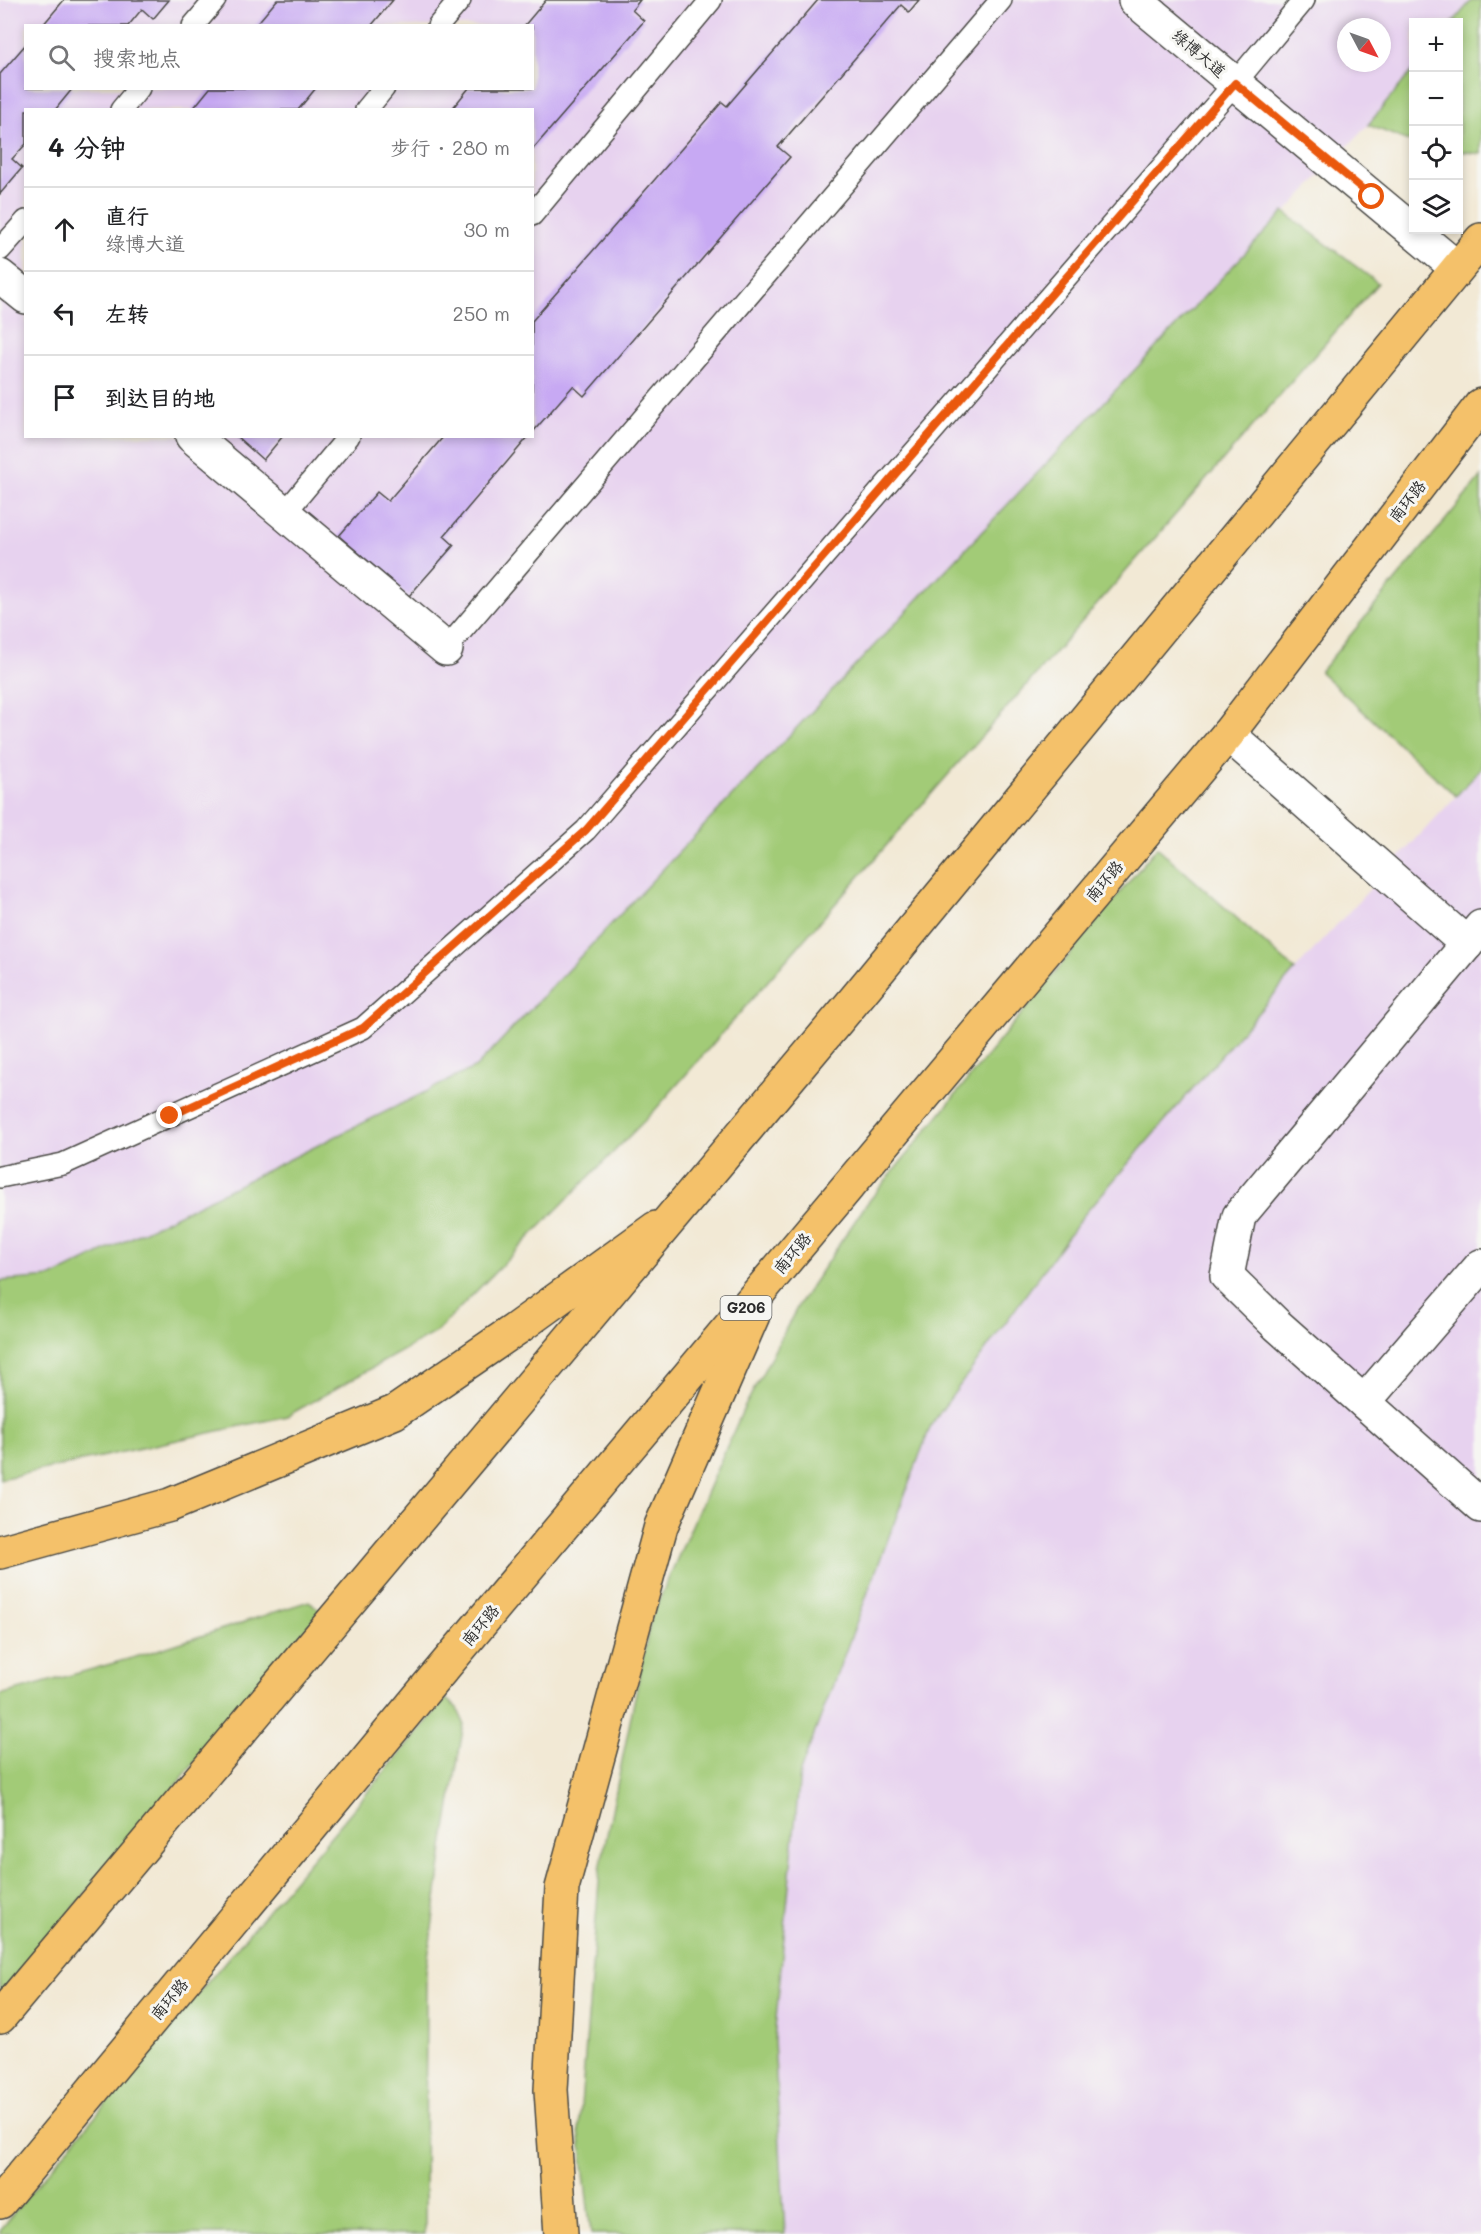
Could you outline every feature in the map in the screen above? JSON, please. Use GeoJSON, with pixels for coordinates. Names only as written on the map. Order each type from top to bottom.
{"type":"FeatureCollection","features":[{"type":"Feature","properties":{"kind":"main road"},"geometry":{"type":"LineString","coordinates":[[0,2017],[867,985],[1481,240]]}},
{"type":"Feature","properties":{"kind":"main road","name":"南环路"},"geometry":{"type":"LineString","coordinates":[[0,2202],[420,1696],[1228,734],[1481,405]]}},
{"type":"Feature","properties":{"kind":"main road"},"geometry":{"type":"LineString","coordinates":[[0,1552],[170,1505],[395,1412],[516,1329],[674,1215]]}},
{"type":"Feature","properties":{"kind":"main road"},"geometry":{"type":"LineString","coordinates":[[561,2234],[551,2090],[562,1888],[661,1527],[767,1282]]}},
{"type":"Feature","properties":{"kind":"street","name":"绿博大道"},"geometry":{"type":"LineString","coordinates":[[1135,0],[1457,268]]}},
{"type":"Feature","properties":{"kind":"street"},"geometry":{"type":"LineString","coordinates":[[0,276],[24,295]]}},
{"type":"Feature","properties":{"kind":"street"},"geometry":{"type":"LineString","coordinates":[[194,438],[446,649]]}},
{"type":"Feature","properties":{"kind":"street"},"geometry":{"type":"LineString","coordinates":[[1228,734],[1474,935],[1239,1216],[1227,1276],[1277,1325],[1481,1506]]}},
{"type":"Feature","properties":{"kind":"street"},"geometry":{"type":"LineString","coordinates":[[1364,1402],[1481,1266]]}},
{"type":"Feature","properties":{"kind":"lane"},"geometry":{"type":"LineString","coordinates":[[195,24],[215,0]]}},
{"type":"Feature","properties":{"kind":"lane"},"geometry":{"type":"LineString","coordinates":[[440,24],[459,0]]}},
{"type":"Feature","properties":{"kind":"lane"},"geometry":{"type":"LineString","coordinates":[[534,213],[711,0]]}},
{"type":"Feature","properties":{"kind":"lane"},"geometry":{"type":"LineString","coordinates":[[446,649],[1001,0]]}},
{"type":"Feature","properties":{"kind":"lane"},"geometry":{"type":"LineString","coordinates":[[0,1177],[63,1164],[363,1028],[586,830],[1235,83],[1304,0]]}},
{"type":"Feature","properties":{"kind":"lane"},"geometry":{"type":"LineString","coordinates":[[123,108],[137,90]]}},
{"type":"Feature","properties":{"kind":"lane"},"geometry":{"type":"LineString","coordinates":[[368,108],[382,90]]}},
{"type":"Feature","properties":{"kind":"lane"},"geometry":{"type":"LineString","coordinates":[[0,250],[24,223]]}},
{"type":"Feature","properties":{"kind":"lane"},"geometry":{"type":"LineString","coordinates":[[284,514],[347,438]]}},
{"type":"Feature","properties":{"kind":"shaded area"},"geometry":{"type":"Polygon","coordinates":[[[0,0],[1472,0],[1456,18],[1409,18],[1409,75],[1368,125],[476,1067],[52,1277],[0,1281],[0,0]]]}},
{"type":"Feature","properties":{"kind":"shaded area"},"geometry":{"type":"Polygon","coordinates":[[[1481,769],[1481,2234],[785,2234],[774,2040],[800,1772],[931,1425],[1082,1217],[1295,970],[1481,769]]]}},
{"type":"Feature","properties":{"kind":"green space"},"geometry":{"type":"Polygon","coordinates":[[[1472,0],[1481,0],[1481,154],[1463,152],[1463,18],[1456,18],[1472,0]]]}},
{"type":"Feature","properties":{"kind":"green space"},"geometry":{"type":"Polygon","coordinates":[[[1409,75],[1409,141],[1368,125],[1409,75]]]}},
{"type":"Feature","properties":{"kind":"green space"},"geometry":{"type":"Polygon","coordinates":[[[1284,212],[1378,283],[655,1110],[436,1332],[287,1416],[0,1479],[0,1281],[52,1277],[476,1067],[1284,212]]]}},
{"type":"Feature","properties":{"kind":"green space"},"geometry":{"type":"Polygon","coordinates":[[[1481,477],[1481,769],[1456,796],[1320,672],[1481,477]]]}},
{"type":"Feature","properties":{"kind":"green space"},"geometry":{"type":"Polygon","coordinates":[[[1157,847],[1295,970],[1082,1217],[931,1425],[800,1772],[774,2040],[785,2234],[591,2234],[579,2130],[600,1869],[651,1618],[743,1410],[799,1304],[865,1206],[1157,847]]]}},
{"type":"Feature","properties":{"kind":"green space"},"geometry":{"type":"Polygon","coordinates":[[[309,1601],[321,1611],[0,1996],[0,1695],[139,1656],[309,1601]]]}},
{"type":"Feature","properties":{"kind":"green space"},"geometry":{"type":"Polygon","coordinates":[[[446,1699],[457,1708],[464,1723],[444,1841],[426,1972],[425,2234],[0,2234],[0,2229],[446,1699]]]}},
{"type":"Feature","properties":{"kind":"building"},"geometry":{"type":"Polygon","coordinates":[[[64,0],[169,0],[153,19],[142,9],[130,24],[44,24],[64,0]]]}},
{"type":"Feature","properties":{"kind":"building"},"geometry":{"type":"Polygon","coordinates":[[[277,0],[393,0],[373,24],[257,24],[277,0]]]}},
{"type":"Feature","properties":{"kind":"building"},"geometry":{"type":"Polygon","coordinates":[[[546,0],[640,0],[632,10],[644,21],[534,148],[534,108],[453,108],[467,90],[534,90],[534,24],[526,24],[546,0]]]}},
{"type":"Feature","properties":{"kind":"building"},"geometry":{"type":"Polygon","coordinates":[[[818,0],[919,0],[909,12],[901,5],[778,147],[790,157],[584,396],[573,386],[534,431],[534,319],[722,102],[727,106],[818,0]]]}},
{"type":"Feature","properties":{"kind":"building"},"geometry":{"type":"Polygon","coordinates":[[[24,46],[24,90],[71,90],[57,108],[24,108],[24,146],[12,159],[22,168],[0,194],[0,74],[24,46]]]}},
{"type":"Feature","properties":{"kind":"building"},"geometry":{"type":"Polygon","coordinates":[[[208,90],[314,90],[300,108],[194,108],[208,90]]]}},
{"type":"Feature","properties":{"kind":"building"},"geometry":{"type":"Polygon","coordinates":[[[238,438],[281,438],[263,460],[238,438]]]}},
{"type":"Feature","properties":{"kind":"building"},"geometry":{"type":"Polygon","coordinates":[[[442,438],[527,438],[444,536],[454,545],[409,596],[339,536],[377,492],[388,501],[442,438]]]}},
{"type":"Feature","properties":{"kind":"route"},"geometry":{"type":"LineString","coordinates":[[170,1116],[363,1028],[586,830],[1235,83],[1372,197]]}}]}
